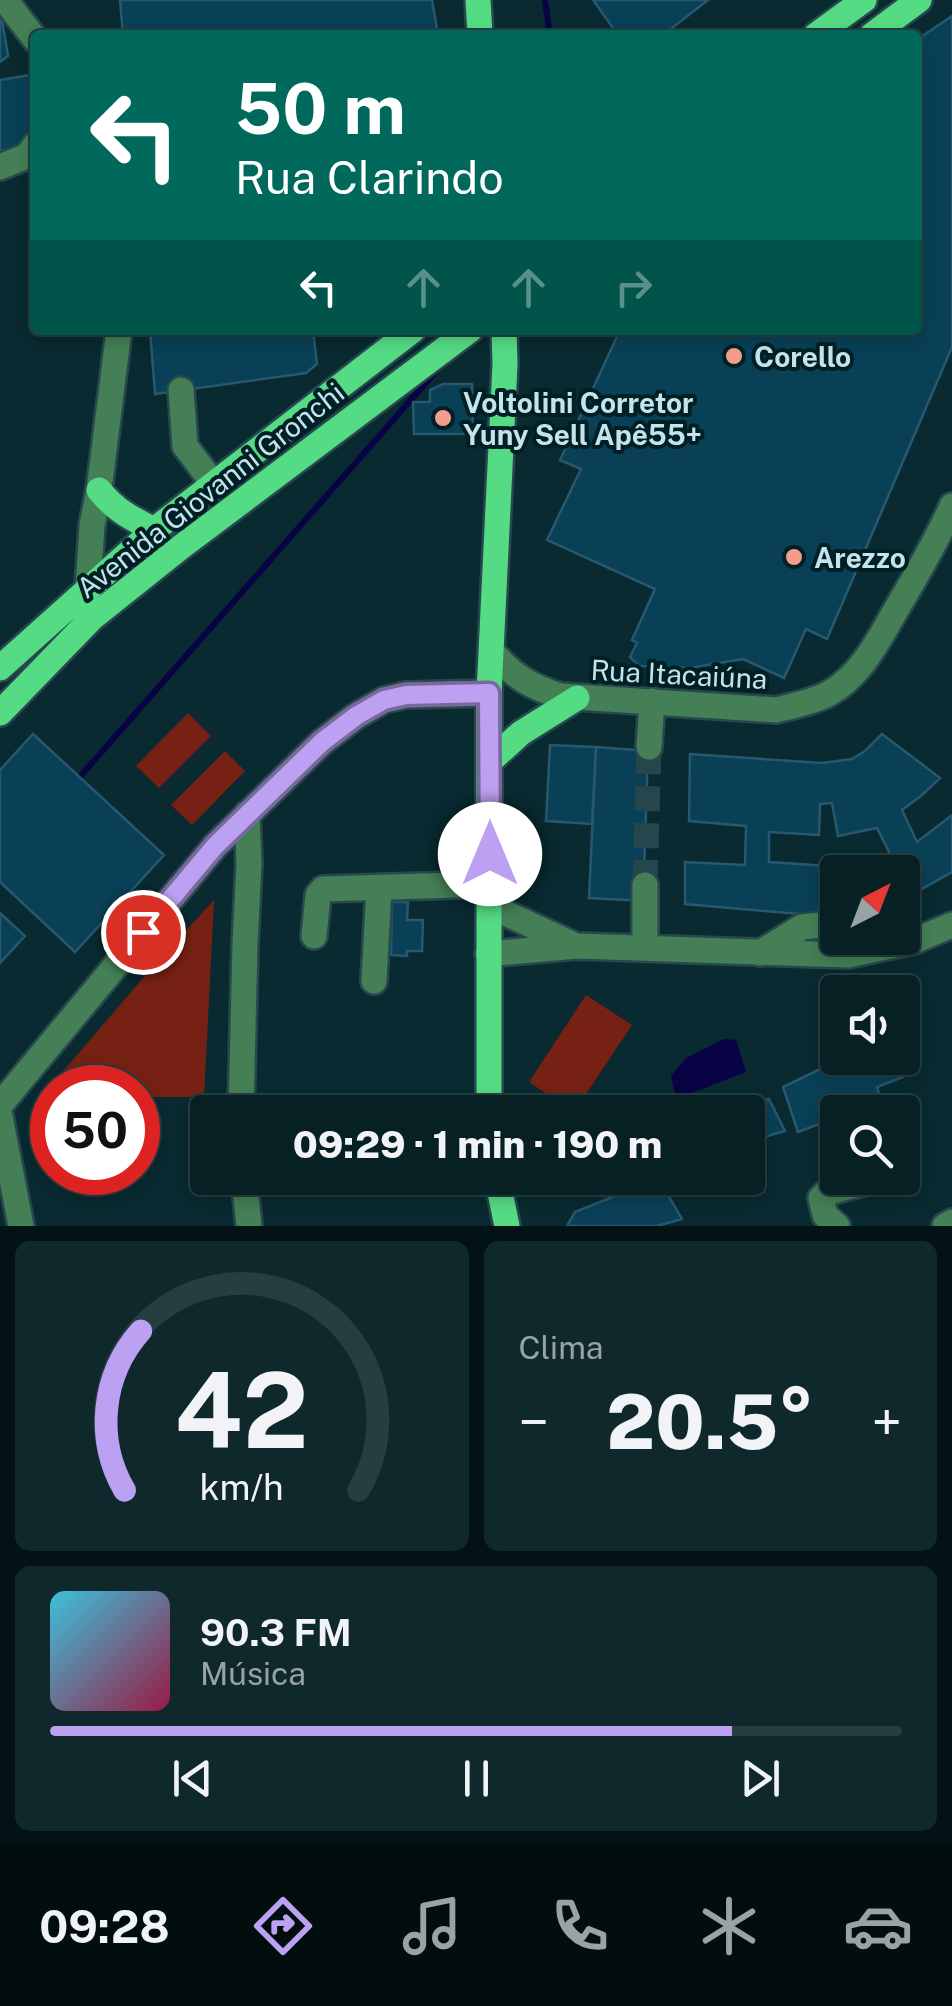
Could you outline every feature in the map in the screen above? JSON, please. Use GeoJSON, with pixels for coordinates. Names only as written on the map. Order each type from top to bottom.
{"type":"FeatureCollection","features":[{"type":"Feature","properties":{"kind":"main road"},"geometry":{"type":"LineString","coordinates":[[478,0],[480,30]]}},
{"type":"Feature","properties":{"kind":"main road"},"geometry":{"type":"LineString","coordinates":[[823,30],[864,0]]}},
{"type":"Feature","properties":{"kind":"main road"},"geometry":{"type":"LineString","coordinates":[[879,30],[919,0]]}},
{"type":"Feature","properties":{"kind":"main road","name":"Avenida Giovanni Gronchi"},"geometry":{"type":"LineString","coordinates":[[0,668],[154,530],[408,335]]}},
{"type":"Feature","properties":{"kind":"main road","name":"Avenida Giovanni Gronchi"},"geometry":{"type":"LineString","coordinates":[[0,713],[92,618],[463,335]]}},
{"type":"Feature","properties":{"kind":"main road"},"geometry":{"type":"LineString","coordinates":[[489,1095],[489,693],[504,335]]}},
{"type":"Feature","properties":{"kind":"main road"},"geometry":{"type":"LineString","coordinates":[[99,490],[112,507],[154,530]]}},
{"type":"Feature","properties":{"kind":"main road"},"geometry":{"type":"LineString","coordinates":[[489,762],[532,725],[577,698]]}},
{"type":"Feature","properties":{"kind":"main road"},"geometry":{"type":"LineString","coordinates":[[501,1195],[507,1226]]}},
{"type":"Feature","properties":{"kind":"street"},"geometry":{"type":"LineString","coordinates":[[6,0],[30,32]]}},
{"type":"Feature","properties":{"kind":"street"},"geometry":{"type":"LineString","coordinates":[[0,167],[30,152]]}},
{"type":"Feature","properties":{"kind":"street"},"geometry":{"type":"LineString","coordinates":[[92,618],[86,602],[92,525],[117,335]]}},
{"type":"Feature","properties":{"kind":"street"},"geometry":{"type":"LineString","coordinates":[[180,390],[185,446],[207,475]]}},
{"type":"Feature","properties":{"kind":"street","name":"Rua Itacaiúna"},"geometry":{"type":"LineString","coordinates":[[492,652],[530,685],[561,696],[776,710],[829,693],[868,657],[938,540],[952,506]]}},
{"type":"Feature","properties":{"kind":"street"},"geometry":{"type":"LineString","coordinates":[[0,1105],[215,846],[322,742],[384,700],[406,695],[489,693]]}},
{"type":"Feature","properties":{"kind":"street"},"geometry":{"type":"LineString","coordinates":[[649,748],[652,701]]}},
{"type":"Feature","properties":{"kind":"street"},"geometry":{"type":"LineString","coordinates":[[241,1095],[247,814]]}},
{"type":"Feature","properties":{"kind":"street"},"geometry":{"type":"LineString","coordinates":[[644,885],[644,947]]}},
{"type":"Feature","properties":{"kind":"street"},"geometry":{"type":"LineString","coordinates":[[374,981],[379,886]]}},
{"type":"Feature","properties":{"kind":"street"},"geometry":{"type":"LineString","coordinates":[[314,936],[322,888],[379,886],[490,896],[577,946]]}},
{"type":"Feature","properties":{"kind":"street"},"geometry":{"type":"LineString","coordinates":[[760,953],[802,927],[820,925]]}},
{"type":"Feature","properties":{"kind":"street"},"geometry":{"type":"LineString","coordinates":[[920,935],[952,925]]}},
{"type":"Feature","properties":{"kind":"street"},"geometry":{"type":"LineString","coordinates":[[488,954],[577,946],[820,954]]}},
{"type":"Feature","properties":{"kind":"street"},"geometry":{"type":"LineString","coordinates":[[0,1116],[21,1226]]}},
{"type":"Feature","properties":{"kind":"street"},"geometry":{"type":"LineString","coordinates":[[246,1195],[250,1226]]}},
{"type":"Feature","properties":{"kind":"street"},"geometry":{"type":"LineString","coordinates":[[824,1195],[824,1215],[838,1226]]}},
{"type":"Feature","properties":{"kind":"street"},"geometry":{"type":"LineString","coordinates":[[945,1226],[952,1222]]}},
{"type":"Feature","properties":{"kind":"shaded area"},"geometry":{"type":"Polygon","coordinates":[[[188,713],[211,736],[159,788],[136,766],[188,713]]]}},
{"type":"Feature","properties":{"kind":"shaded area"},"geometry":{"type":"Polygon","coordinates":[[[225,751],[245,771],[192,825],[171,805],[225,751]]]}},
{"type":"Feature","properties":{"kind":"shaded area"},"geometry":{"type":"Polygon","coordinates":[[[214,900],[204,1095],[160,1097],[160,1065],[68,1065],[214,900]]]}},
{"type":"Feature","properties":{"kind":"shaded area"},"geometry":{"type":"Polygon","coordinates":[[[586,995],[632,1025],[585,1095],[548,1095],[529,1082],[586,995]]]}},
{"type":"Feature","properties":{"kind":"shaded area"},"geometry":{"type":"Polygon","coordinates":[[[724,1039],[736,1040],[746,1072],[686,1095],[675,1095],[671,1076],[686,1058],[724,1039]]]}},
{"type":"Feature","properties":{"kind":"building"},"geometry":{"type":"Polygon","coordinates":[[[120,0],[432,0],[437,30],[123,30],[120,0]]]}},
{"type":"Feature","properties":{"kind":"building"},"geometry":{"type":"Polygon","coordinates":[[[593,0],[708,0],[669,30],[614,30],[593,0]]]}},
{"type":"Feature","properties":{"kind":"building"},"geometry":{"type":"Polygon","coordinates":[[[0,8],[8,56],[0,62],[0,8]]]}},
{"type":"Feature","properties":{"kind":"building"},"geometry":{"type":"Polygon","coordinates":[[[952,16],[952,347],[827,639],[806,629],[784,678],[743,659],[690,668],[639,666],[630,657],[637,643],[632,640],[655,589],[547,540],[581,469],[560,460],[618,335],[922,335],[922,36],[952,16]]]}},
{"type":"Feature","properties":{"kind":"building"},"geometry":{"type":"Polygon","coordinates":[[[30,75],[30,141],[22,147],[0,151],[0,80],[30,75]]]}},
{"type":"Feature","properties":{"kind":"building"},"geometry":{"type":"Polygon","coordinates":[[[150,335],[314,335],[317,364],[306,373],[155,394],[150,335]]]}},
{"type":"Feature","properties":{"kind":"building","name":"Voltolini Corretor Yuny Sell Apê55+"},"geometry":{"type":"Polygon","coordinates":[[[443,384],[472,384],[473,434],[414,434],[413,402],[430,402],[430,390],[443,384]]]}},
{"type":"Feature","properties":{"kind":"building"},"geometry":{"type":"Polygon","coordinates":[[[33,734],[164,855],[75,952],[0,882],[0,770],[33,734]]]}},
{"type":"Feature","properties":{"kind":"building"},"geometry":{"type":"Polygon","coordinates":[[[882,734],[940,778],[902,810],[917,842],[952,815],[952,872],[920,890],[920,855],[890,855],[877,828],[838,836],[832,803],[820,804],[819,835],[769,832],[769,862],[820,865],[820,915],[685,904],[685,862],[745,865],[746,826],[689,821],[690,754],[822,763],[852,759],[882,734]]]}},
{"type":"Feature","properties":{"kind":"building"},"geometry":{"type":"Polygon","coordinates":[[[550,745],[596,747],[592,824],[546,821],[550,745]]]}},
{"type":"Feature","properties":{"kind":"building"},"geometry":{"type":"Polygon","coordinates":[[[596,747],[648,751],[643,901],[589,898],[596,747]]]}},
{"type":"Feature","properties":{"kind":"building"},"geometry":{"type":"Polygon","coordinates":[[[392,902],[408,902],[407,920],[423,920],[422,951],[407,951],[407,956],[391,955],[392,902]]]}},
{"type":"Feature","properties":{"kind":"building"},"geometry":{"type":"Polygon","coordinates":[[[0,913],[25,936],[0,963],[0,913]]]}},
{"type":"Feature","properties":{"kind":"building"},"geometry":{"type":"Polygon","coordinates":[[[820,1069],[820,1075],[903,1077],[877,1087],[879,1095],[820,1095],[820,1124],[798,1132],[783,1087],[820,1069]]]}},
{"type":"Feature","properties":{"kind":"building"},"geometry":{"type":"Polygon","coordinates":[[[769,1099],[785,1131],[765,1137],[765,1100],[769,1099]]]}},
{"type":"Feature","properties":{"kind":"building"},"geometry":{"type":"Polygon","coordinates":[[[617,1195],[668,1195],[682,1219],[657,1226],[567,1226],[575,1212],[617,1195]]]}},
{"type":"Feature","properties":{"kind":"waterway"},"geometry":{"type":"LineString","coordinates":[[545,0],[549,30]]}},
{"type":"Feature","properties":{"kind":"waterway"},"geometry":{"type":"LineString","coordinates":[[77,780],[438,369]]}},
{"type":"Feature","properties":{"kind":"tunnel"},"geometry":{"type":"LineString","coordinates":[[645,885],[649,747]]}},
{"type":"Feature","properties":{"kind":"place","name":"Corello"},"geometry":{"type":"Point","coordinates":[734,356]}},
{"type":"Feature","properties":{"kind":"place","name":"Voltolini Corretor Yuny Sell Apê55+"},"geometry":{"type":"Point","coordinates":[443,418]}},
{"type":"Feature","properties":{"kind":"place","name":"Arezzo"},"geometry":{"type":"Point","coordinates":[794,557]}},
{"type":"Feature","properties":{"kind":"route"},"geometry":{"type":"LineString","coordinates":[[143,932],[215,846],[322,742],[384,700],[406,695],[489,693],[490,854]]}}]}
